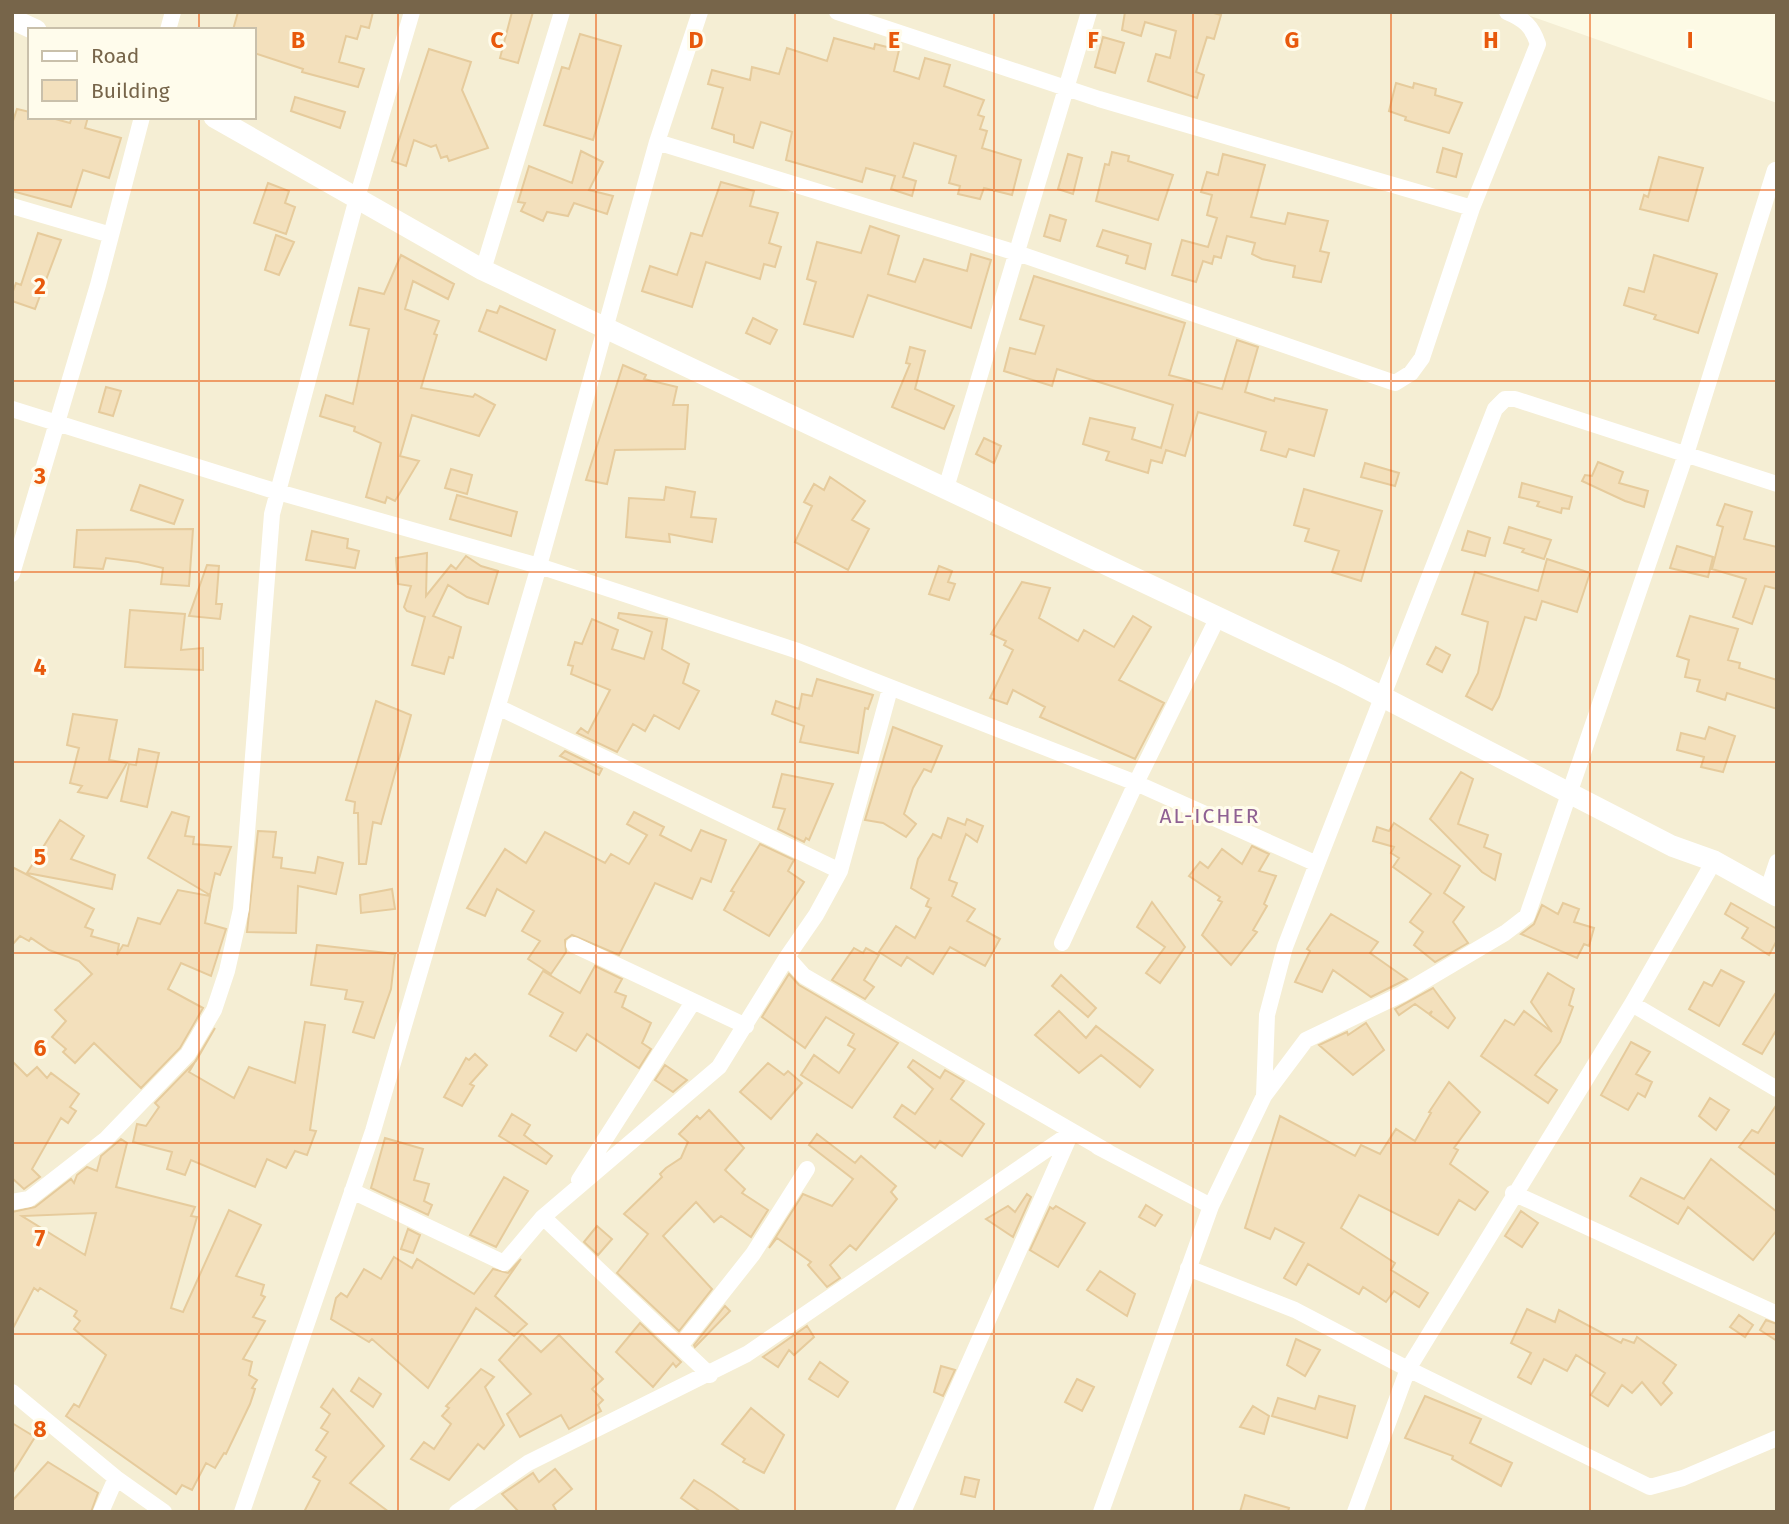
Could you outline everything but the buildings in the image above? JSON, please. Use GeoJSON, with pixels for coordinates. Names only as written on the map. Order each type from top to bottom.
{"type":"FeatureCollection","features":[{"type":"Feature","properties":{"kind":"street"},"geometry":{"type":"LineString","coordinates":[[12,1202],[29,1199],[106,1139],[188,1054],[214,1010],[227,971],[241,909],[269,534],[357,198],[412,12]]}},
{"type":"Feature","properties":{"kind":"street"},"geometry":{"type":"LineString","coordinates":[[483,270],[562,12]]}},
{"type":"Feature","properties":{"kind":"street"},"geometry":{"type":"LineString","coordinates":[[242,1512],[373,1131],[539,566],[603,326],[657,142],[700,12]]}},
{"type":"Feature","properties":{"kind":"street"},"geometry":{"type":"LineString","coordinates":[[837,12],[1067,88],[1472,208]]}},
{"type":"Feature","properties":{"kind":"street"},"geometry":{"type":"LineString","coordinates":[[946,488],[1089,12]]}},
{"type":"Feature","properties":{"kind":"street"},"geometry":{"type":"LineString","coordinates":[[657,142],[1017,253],[1395,383],[1411,373],[1422,358],[1472,208],[1538,44],[1533,28],[1519,16],[1507,12]]}},
{"type":"Feature","properties":{"kind":"street"},"geometry":{"type":"LineString","coordinates":[[12,19],[32,28]]}},
{"type":"Feature","properties":{"kind":"street"},"geometry":{"type":"LineString","coordinates":[[12,574],[15,556],[58,423],[141,119]]}},
{"type":"Feature","properties":{"kind":"street"},"geometry":{"type":"LineString","coordinates":[[218,119],[483,270],[1218,617],[1569,791],[1672,846],[1714,861],[1772,894],[1777,862]]}},
{"type":"Feature","properties":{"kind":"street"},"geometry":{"type":"LineString","coordinates":[[1101,1512],[1210,1206],[1264,1096],[1306,1040],[1402,994],[1527,916],[1686,454],[1775,170]]}},
{"type":"Feature","properties":{"kind":"street"},"geometry":{"type":"LineString","coordinates":[[12,206],[111,236]]}},
{"type":"Feature","properties":{"kind":"street"},"geometry":{"type":"LineString","coordinates":[[1264,1096],[1267,1015],[1285,947],[1494,409],[1505,399],[1515,399],[1777,484]]}},
{"type":"Feature","properties":{"kind":"street"},"geometry":{"type":"LineString","coordinates":[[12,409],[278,492],[539,566],[795,650],[1136,783],[1318,864]]}},
{"type":"Feature","properties":{"kind":"street"},"geometry":{"type":"LineString","coordinates":[[1062,943],[1136,783],[1218,617]]}},
{"type":"Feature","properties":{"kind":"street"},"geometry":{"type":"LineString","coordinates":[[352,1191],[504,1263],[543,1217],[719,1067],[816,915],[840,871],[890,689]]}},
{"type":"Feature","properties":{"kind":"street"},"geometry":{"type":"LineString","coordinates":[[498,707],[840,871]]}},
{"type":"Feature","properties":{"kind":"street"},"geometry":{"type":"LineString","coordinates":[[1356,1512],[1408,1370],[1513,1193],[1632,1004],[1714,861]]}},
{"type":"Feature","properties":{"kind":"street"},"geometry":{"type":"LineString","coordinates":[[574,945],[746,1026]]}},
{"type":"Feature","properties":{"kind":"street"},"geometry":{"type":"LineString","coordinates":[[787,957],[804,976],[1108,1152]]}},
{"type":"Feature","properties":{"kind":"street"},"geometry":{"type":"LineString","coordinates":[[571,1193],[692,1002]]}},
{"type":"Feature","properties":{"kind":"street"},"geometry":{"type":"LineString","coordinates":[[1632,1004],[1777,1089]]}},
{"type":"Feature","properties":{"kind":"street"},"geometry":{"type":"LineString","coordinates":[[1071,1133],[1210,1206]]}},
{"type":"Feature","properties":{"kind":"street"},"geometry":{"type":"LineString","coordinates":[[457,1512],[528,1463],[710,1375],[792,1324],[1071,1133]]}},
{"type":"Feature","properties":{"kind":"street"},"geometry":{"type":"LineString","coordinates":[[903,1512],[1071,1133]]}},
{"type":"Feature","properties":{"kind":"street"},"geometry":{"type":"LineString","coordinates":[[681,1345],[753,1254],[807,1169]]}},
{"type":"Feature","properties":{"kind":"street"},"geometry":{"type":"LineString","coordinates":[[1513,1193],[1777,1314]]}},
{"type":"Feature","properties":{"kind":"street"},"geometry":{"type":"LineString","coordinates":[[543,1217],[710,1375]]}},
{"type":"Feature","properties":{"kind":"street"},"geometry":{"type":"LineString","coordinates":[[1188,1268],[1296,1310],[1408,1370],[1650,1487],[1684,1478],[1777,1438]]}},
{"type":"Feature","properties":{"kind":"street"},"geometry":{"type":"LineString","coordinates":[[12,1392],[116,1478],[164,1512]]}},
{"type":"Feature","properties":{"kind":"street"},"geometry":{"type":"LineString","coordinates":[[101,1512],[116,1478]]}},
{"type":"Feature","properties":{"kind":"shaded area"},"geometry":{"type":"Polygon","coordinates":[[[12,12],[1519,12],[1777,103],[1777,1512],[12,1512],[12,12]]]}},
{"type":"Feature","properties":{"kind":"district","name":"AL-ICHER"},"geometry":{"type":"Point","coordinates":[1210,816]}}]}
